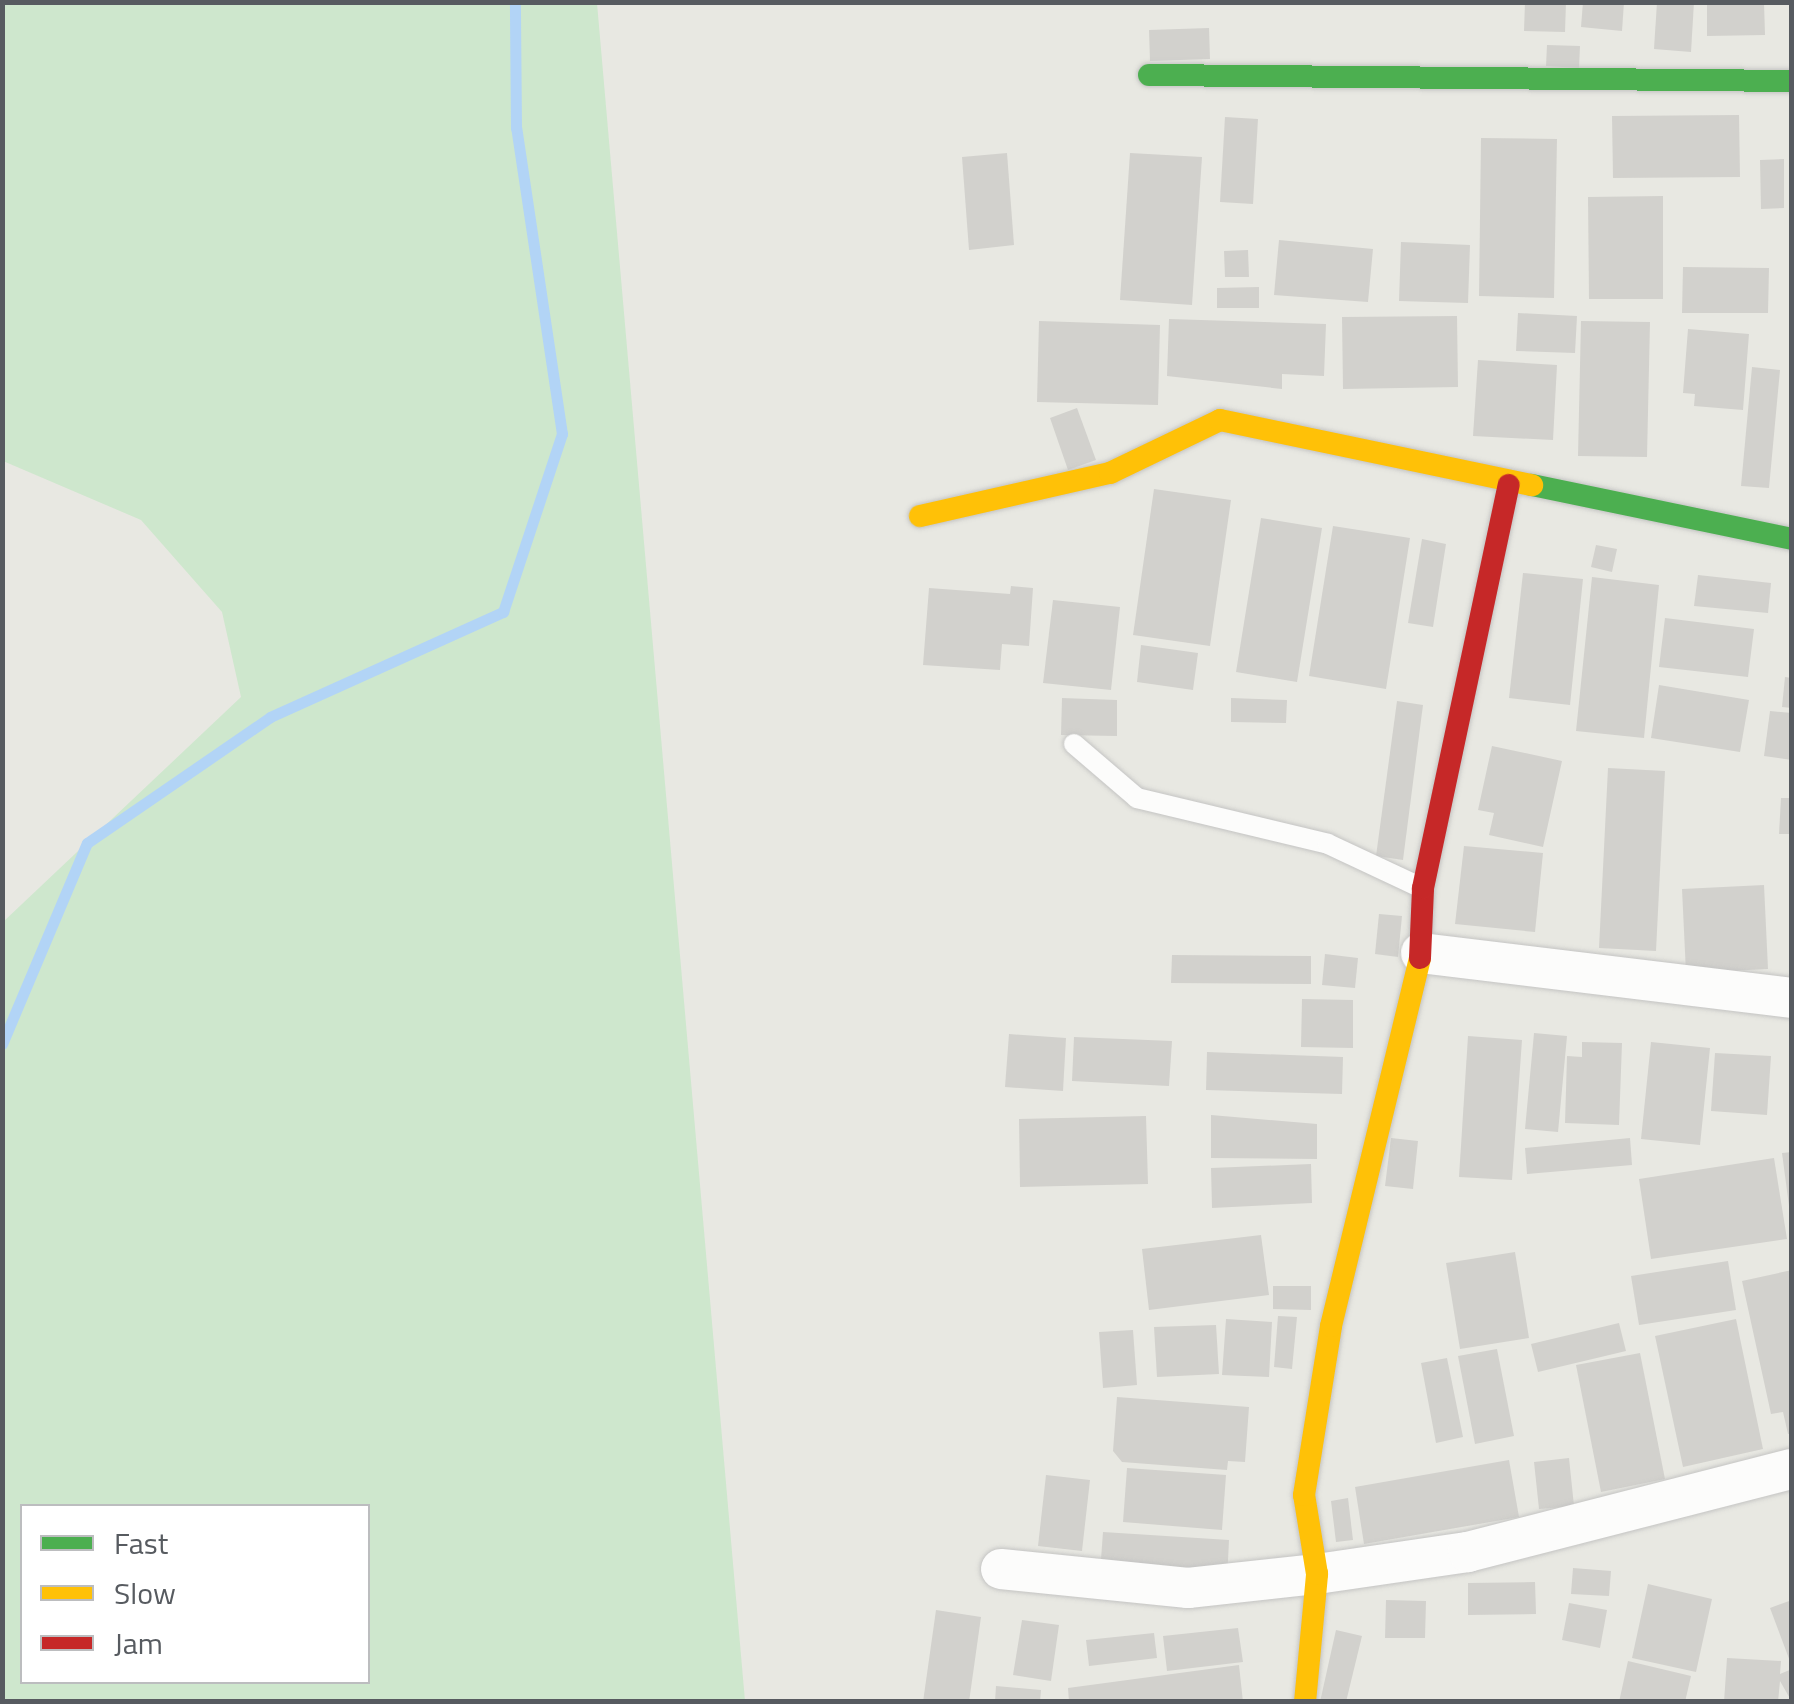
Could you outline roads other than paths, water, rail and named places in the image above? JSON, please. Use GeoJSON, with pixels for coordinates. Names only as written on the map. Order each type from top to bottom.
{"type":"FeatureCollection","features":[{"type":"Feature","properties":{"kind":"street"},"geometry":{"type":"LineString","coordinates":[[1149,75],[1792,81]]}},
{"type":"Feature","properties":{"kind":"street"},"geometry":{"type":"LineString","coordinates":[[920,516],[1110,473],[1220,420],[1509,485],[1792,539]]}},
{"type":"Feature","properties":{"kind":"street"},"geometry":{"type":"LineString","coordinates":[[1305,1702],[1318,1574],[1304,1495],[1331,1326],[1422,953],[1423,888],[1509,485]]}},
{"type":"Feature","properties":{"kind":"street"},"geometry":{"type":"LineString","coordinates":[[1422,953],[1792,998]]}},
{"type":"Feature","properties":{"kind":"street"},"geometry":{"type":"LineString","coordinates":[[1001,1569],[1188,1588],[1318,1574],[1468,1552],[1792,1468]]}},
{"type":"Feature","properties":{"kind":"lane"},"geometry":{"type":"LineString","coordinates":[[1074,744],[1137,798],[1328,844],[1423,888]]}},
{"type":"Feature","properties":{"kind":"waterway"},"geometry":{"type":"LineString","coordinates":[[2,1044],[87,843],[270,717],[503,612],[562,434],[516,128],[515,2]]}}]}
